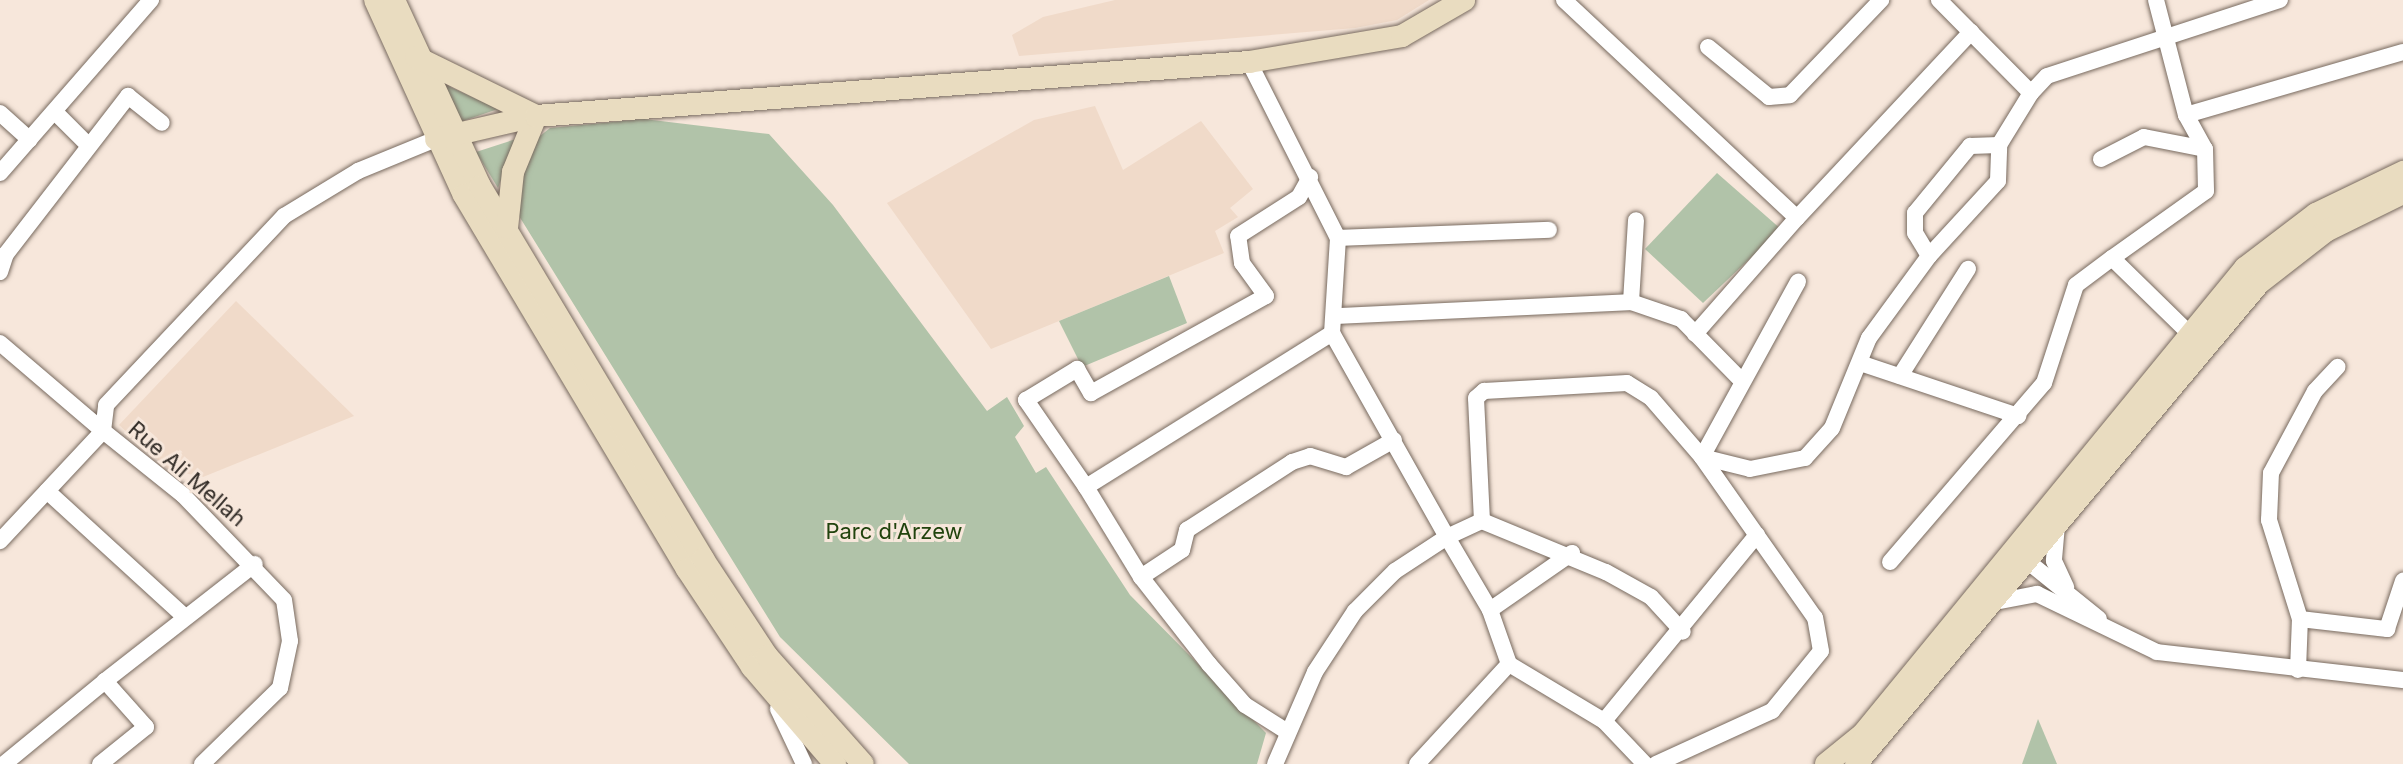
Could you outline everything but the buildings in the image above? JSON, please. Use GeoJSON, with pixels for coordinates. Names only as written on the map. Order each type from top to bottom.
{"type":"FeatureCollection","features":[{"type":"Feature","properties":{"kind":"main road"},"geometry":{"type":"LineString","coordinates":[[375,0],[443,134],[752,667],[849,762]]}},
{"type":"Feature","properties":{"kind":"main road"},"geometry":{"type":"LineString","coordinates":[[394,0],[443,134],[508,231],[703,559],[767,656],[849,762]]}},
{"type":"Feature","properties":{"kind":"main road"},"geometry":{"type":"LineString","coordinates":[[443,134],[536,116],[1249,62],[1402,36],[1464,0]]}},
{"type":"Feature","properties":{"kind":"main road"},"geometry":{"type":"LineString","coordinates":[[416,57],[536,116]]}},
{"type":"Feature","properties":{"kind":"main road"},"geometry":{"type":"LineString","coordinates":[[508,231],[513,172],[536,116]]}},
{"type":"Feature","properties":{"kind":"main road"},"geometry":{"type":"LineString","coordinates":[[1856,764],[1995,602],[2020,560],[2057,525],[2245,268],[2316,214],[2403,172]]}},
{"type":"Feature","properties":{"kind":"main road"},"geometry":{"type":"LineString","coordinates":[[1826,764],[1863,734],[2020,560],[2194,338],[2326,231],[2403,193]]}},
{"type":"Feature","properties":{"kind":"street"},"geometry":{"type":"LineString","coordinates":[[0,173],[151,0]]}},
{"type":"Feature","properties":{"kind":"street"},"geometry":{"type":"LineString","coordinates":[[1564,0],[1797,218]]}},
{"type":"Feature","properties":{"kind":"street"},"geometry":{"type":"LineString","coordinates":[[1708,47],[1769,97],[1790,95],[1881,0]]}},
{"type":"Feature","properties":{"kind":"street"},"geometry":{"type":"LineString","coordinates":[[1939,0],[2031,93]]}},
{"type":"Feature","properties":{"kind":"street"},"geometry":{"type":"LineString","coordinates":[[1890,562],[1964,467],[2018,416],[2044,383],[2076,285],[2206,191],[2205,149],[2186,115],[2156,0]]}},
{"type":"Feature","properties":{"kind":"street"},"geometry":{"type":"LineString","coordinates":[[1702,457],[1750,469],[1805,458],[1832,428],[1869,338],[1929,256],[1998,181],[1999,145],[2031,93],[2047,76],[2165,33],[2280,0]]}},
{"type":"Feature","properties":{"kind":"street"},"geometry":{"type":"LineString","coordinates":[[1695,334],[1797,218],[1971,32]]}},
{"type":"Feature","properties":{"kind":"street"},"geometry":{"type":"LineString","coordinates":[[2186,115],[2403,52]]}},
{"type":"Feature","properties":{"kind":"street"},"geometry":{"type":"LineString","coordinates":[[1086,487],[1332,333],[1338,316],[1338,238],[1310,177],[1249,62]]}},
{"type":"Feature","properties":{"kind":"street"},"geometry":{"type":"LineString","coordinates":[[0,272],[6,254],[131,94],[162,123]]}},
{"type":"Feature","properties":{"kind":"street"},"geometry":{"type":"LineString","coordinates":[[55,112],[89,146]]}},
{"type":"Feature","properties":{"kind":"street"},"geometry":{"type":"LineString","coordinates":[[0,113],[30,140]]}},
{"type":"Feature","properties":{"kind":"street","name":"Rue Ali Mellah"},"geometry":{"type":"LineString","coordinates":[[202,764],[280,688],[290,641],[284,600],[255,564],[103,431],[106,405],[284,216],[358,171],[443,134]]}},
{"type":"Feature","properties":{"kind":"street"},"geometry":{"type":"LineString","coordinates":[[2101,159],[2144,137],[2205,149]]}},
{"type":"Feature","properties":{"kind":"street"},"geometry":{"type":"LineString","coordinates":[[1929,256],[1915,233],[1915,213],[1970,146],[1999,145]]}},
{"type":"Feature","properties":{"kind":"street"},"geometry":{"type":"LineString","coordinates":[[1286,731],[1245,705],[1141,577],[1086,487],[1026,400],[1077,369],[1091,393],[1266,296],[1242,263],[1238,236],[1299,197],[1310,177]]}},
{"type":"Feature","properties":{"kind":"street"},"geometry":{"type":"LineString","coordinates":[[1631,302],[1636,220]]}},
{"type":"Feature","properties":{"kind":"street"},"geometry":{"type":"LineString","coordinates":[[1338,238],[1549,230]]}},
{"type":"Feature","properties":{"kind":"street"},"geometry":{"type":"LineString","coordinates":[[2112,258],[2194,338]]}},
{"type":"Feature","properties":{"kind":"street"},"geometry":{"type":"LineString","coordinates":[[1900,376],[1968,269]]}},
{"type":"Feature","properties":{"kind":"street"},"geometry":{"type":"LineString","coordinates":[[1702,457],[1741,380],[1798,282]]}},
{"type":"Feature","properties":{"kind":"street"},"geometry":{"type":"LineString","coordinates":[[1338,316],[1631,302],[1661,308],[1695,334],[1741,380]]}},
{"type":"Feature","properties":{"kind":"street"},"geometry":{"type":"LineString","coordinates":[[1332,333],[1490,610],[1509,664],[1604,721],[1645,764]]}},
{"type":"Feature","properties":{"kind":"street"},"geometry":{"type":"LineString","coordinates":[[0,343],[103,431],[0,541]]}},
{"type":"Feature","properties":{"kind":"street"},"geometry":{"type":"LineString","coordinates":[[1860,363],[2018,416]]}},
{"type":"Feature","properties":{"kind":"street"},"geometry":{"type":"LineString","coordinates":[[2298,670],[2300,619],[2269,520],[2271,473],[2315,391],[2337,367]]}},
{"type":"Feature","properties":{"kind":"street"},"geometry":{"type":"LineString","coordinates":[[1482,521],[1474,409],[1484,391],[1627,383],[1651,398],[1702,457],[1815,618],[1821,651],[1772,711],[1656,764]]}},
{"type":"Feature","properties":{"kind":"street"},"geometry":{"type":"LineString","coordinates":[[1141,577],[1182,550],[1187,530],[1292,462],[1310,456],[1346,467],[1394,440]]}},
{"type":"Feature","properties":{"kind":"street"},"geometry":{"type":"LineString","coordinates":[[47,491],[184,616]]}},
{"type":"Feature","properties":{"kind":"street"},"geometry":{"type":"LineString","coordinates":[[1275,764],[1286,731],[1355,611],[1395,571],[1447,537],[1482,521],[1572,553],[1651,597],[1683,632]]}},
{"type":"Feature","properties":{"kind":"street"},"geometry":{"type":"LineString","coordinates":[[2057,525],[2054,561],[2063,598]]}},
{"type":"Feature","properties":{"kind":"street"},"geometry":{"type":"LineString","coordinates":[[1604,721],[1683,632],[1757,535]]}},
{"type":"Feature","properties":{"kind":"street"},"geometry":{"type":"LineString","coordinates":[[1490,610],[1572,553]]}},
{"type":"Feature","properties":{"kind":"street"},"geometry":{"type":"LineString","coordinates":[[2020,560],[2063,598],[2118,637],[2157,652],[2403,680]]}},
{"type":"Feature","properties":{"kind":"street"},"geometry":{"type":"LineString","coordinates":[[4,764],[184,616],[255,564]]}},
{"type":"Feature","properties":{"kind":"street"},"geometry":{"type":"LineString","coordinates":[[2300,619],[2387,629],[2403,581]]}},
{"type":"Feature","properties":{"kind":"street"},"geometry":{"type":"LineString","coordinates":[[1995,602],[2024,592],[2063,598]]}},
{"type":"Feature","properties":{"kind":"street"},"geometry":{"type":"LineString","coordinates":[[1417,764],[1509,664]]}},
{"type":"Feature","properties":{"kind":"street"},"geometry":{"type":"LineString","coordinates":[[752,667],[804,764]]}},
{"type":"Feature","properties":{"kind":"street"},"geometry":{"type":"LineString","coordinates":[[100,764],[146,727],[105,681]]}},
{"type":"Feature","properties":{"kind":"shaded area"},"geometry":{"type":"Polygon","coordinates":[[[1115,0],[1429,0],[1397,20],[1355,28],[1019,56],[1012,35],[1043,17],[1115,0]]]}},
{"type":"Feature","properties":{"kind":"shaded area"},"geometry":{"type":"Polygon","coordinates":[[[1095,106],[1123,170],[1201,121],[1253,189],[1230,208],[1238,217],[1215,231],[1224,253],[991,349],[887,203],[1034,120],[1095,106]]]}},
{"type":"Feature","properties":{"kind":"shaded area"},"geometry":{"type":"Polygon","coordinates":[[[236,301],[354,416],[203,477],[169,470],[119,425],[236,301]]]}},
{"type":"Feature","properties":{"kind":"green space"},"geometry":{"type":"Polygon","coordinates":[[[435,80],[498,109],[460,122],[435,80]]]}},
{"type":"Feature","properties":{"kind":"green space","name":"Parc d'Arzew"},"geometry":{"type":"Polygon","coordinates":[[[644,119],[769,134],[833,205],[987,411],[1007,397],[1024,426],[1015,437],[1036,473],[1046,467],[1130,595],[1266,733],[1257,764],[909,764],[780,637],[519,216],[517,180],[530,144],[550,128],[644,119]]]}},
{"type":"Feature","properties":{"kind":"green space"},"geometry":{"type":"Polygon","coordinates":[[[516,139],[498,188],[476,152],[516,139]]]}},
{"type":"Feature","properties":{"kind":"green space"},"geometry":{"type":"Polygon","coordinates":[[[1717,173],[1781,229],[1703,303],[1645,249],[1717,173]]]}},
{"type":"Feature","properties":{"kind":"green space"},"geometry":{"type":"Polygon","coordinates":[[[1169,276],[1187,323],[1082,367],[1059,321],[1169,276]]]}},
{"type":"Feature","properties":{"kind":"green space"},"geometry":{"type":"Polygon","coordinates":[[[2038,719],[2057,764],[2022,764],[2038,719]]]}}]}
